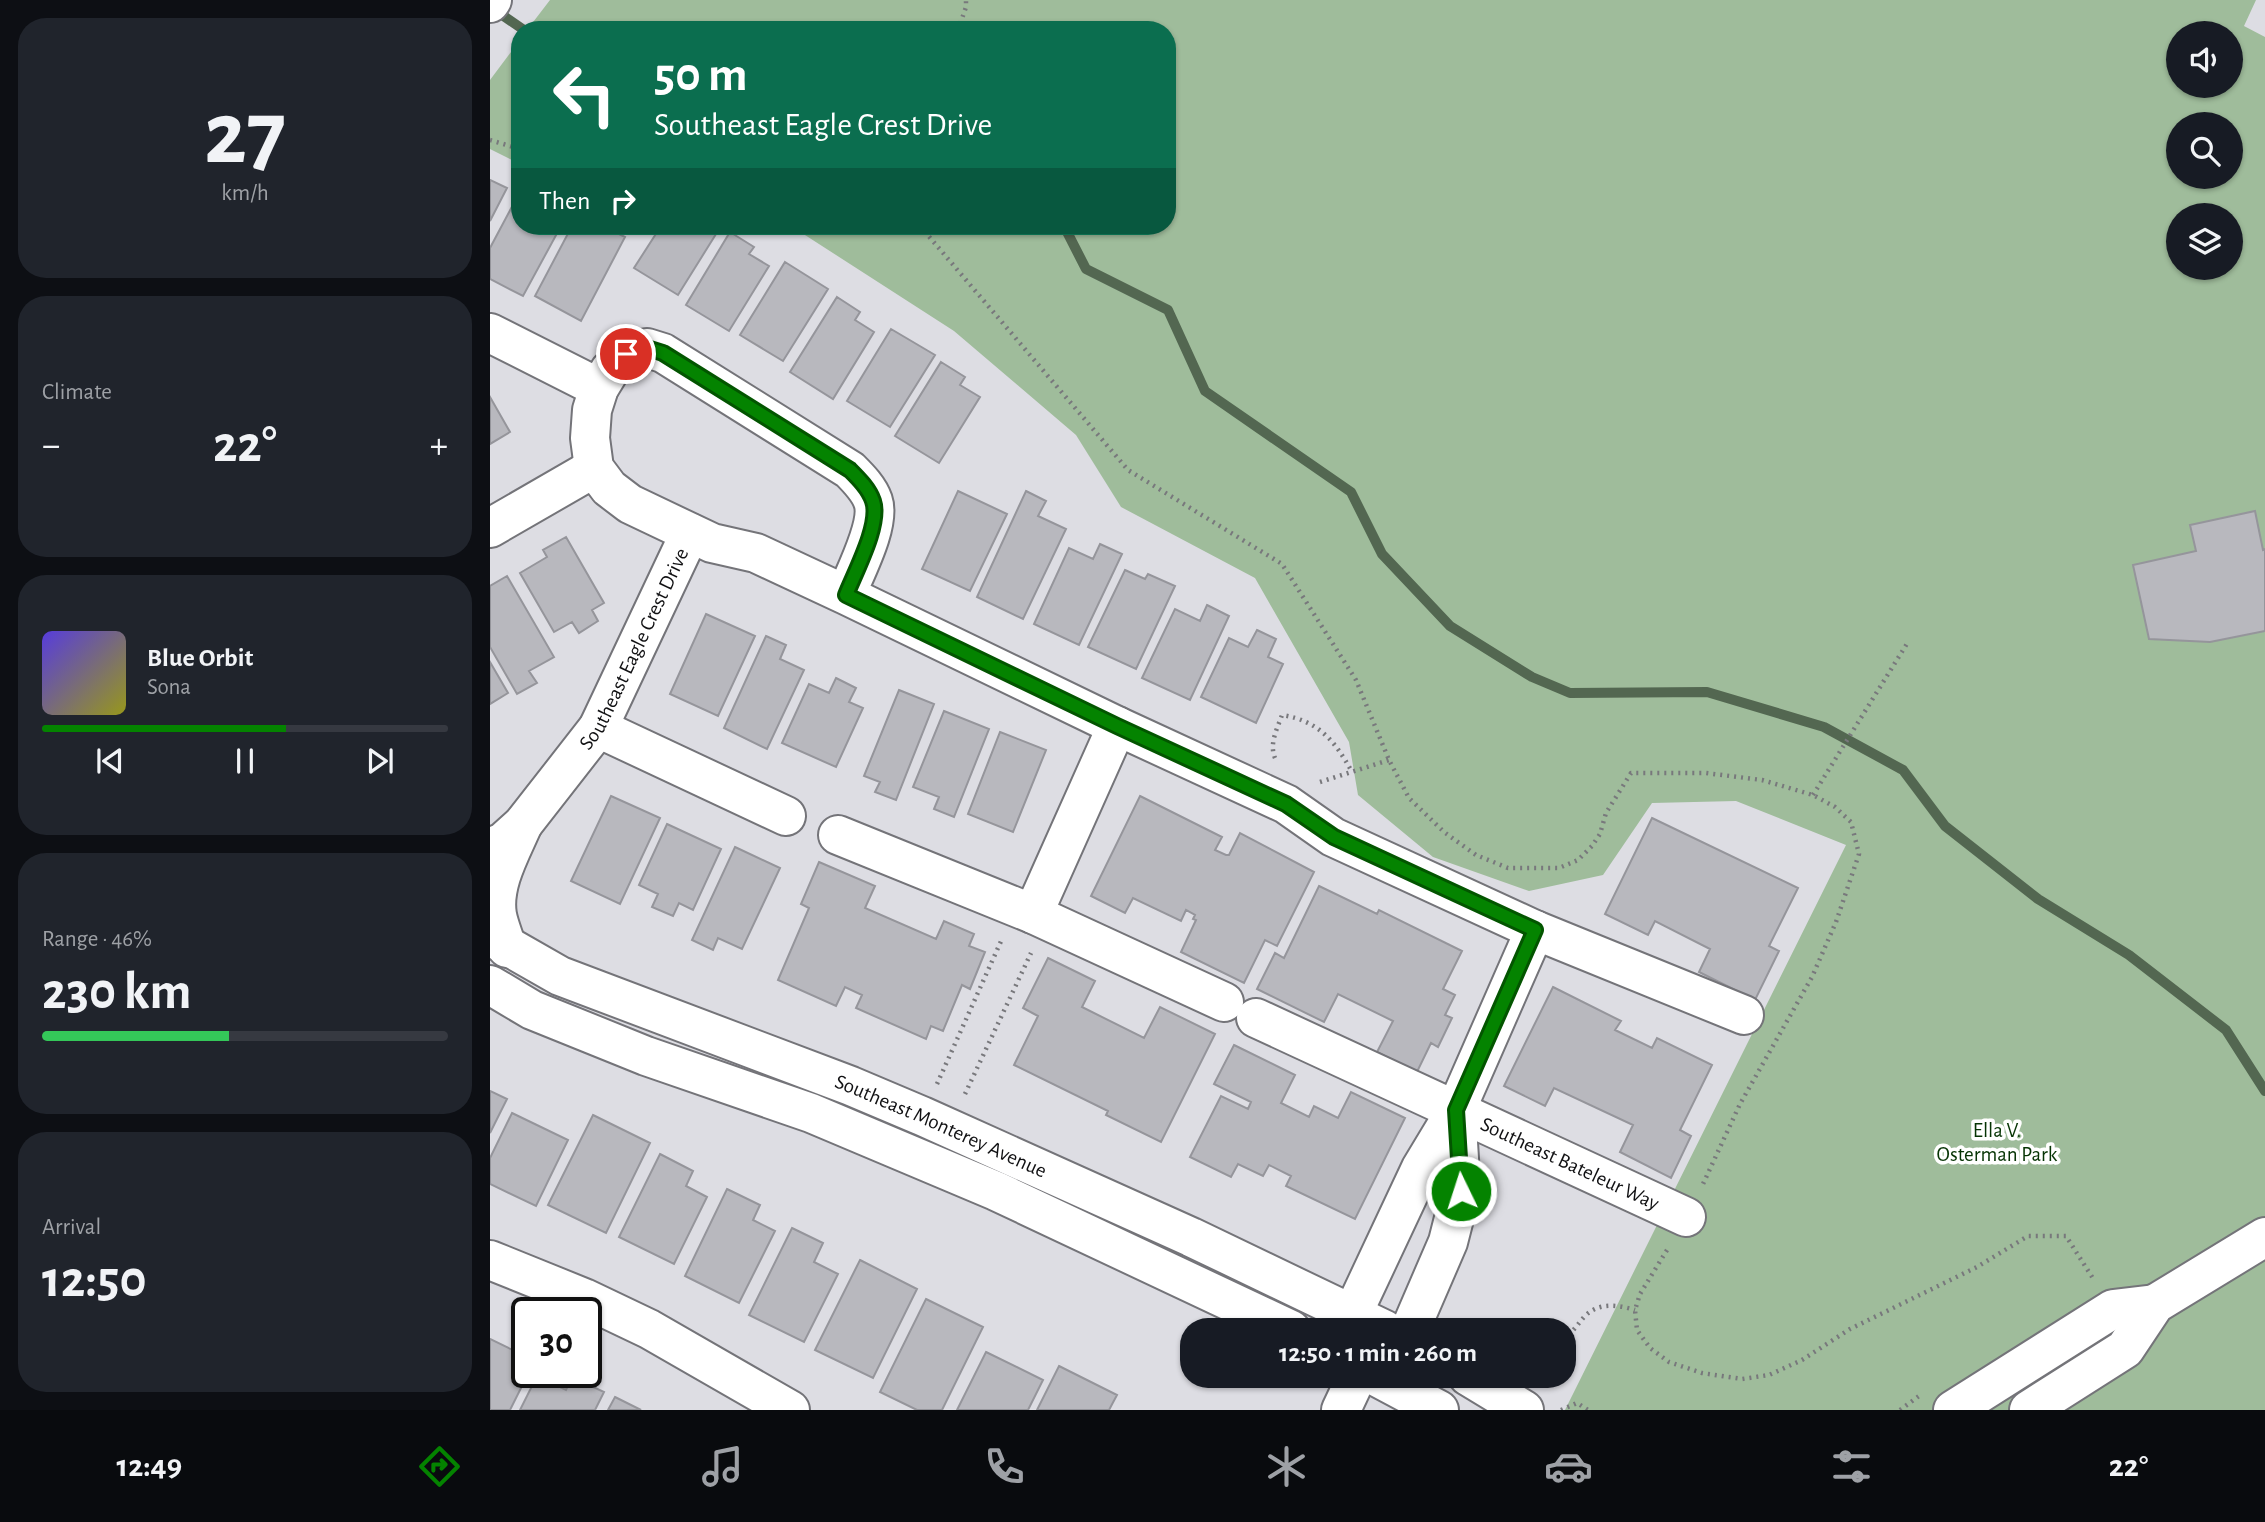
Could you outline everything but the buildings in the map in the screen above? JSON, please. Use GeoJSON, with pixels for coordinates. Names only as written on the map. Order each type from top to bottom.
{"type":"FeatureCollection","features":[{"type":"Feature","properties":{"kind":"street"},"geometry":{"type":"LineString","coordinates":[[490,332],[599,388]]}},
{"type":"Feature","properties":{"kind":"street"},"geometry":{"type":"LineString","coordinates":[[690,533],[630,504],[610,488],[594,468],[590,438],[591,419],[599,388],[610,370],[626,354],[647,348],[663,353],[850,470],[864,484],[874,502],[874,523],[846,595]]}},
{"type":"Feature","properties":{"kind":"street"},"geometry":{"type":"LineString","coordinates":[[490,528],[594,468]]}},
{"type":"Feature","properties":{"kind":"street","name":"Southeast Eagle Crest Drive"},"geometry":{"type":"LineString","coordinates":[[490,848],[503,842],[523,824],[598,728],[690,533],[712,543],[756,553],[1117,726],[1290,794],[1334,837],[1535,930],[1744,1015]]}},
{"type":"Feature","properties":{"kind":"street"},"geometry":{"type":"LineString","coordinates":[[1033,914],[1117,726]]}},
{"type":"Feature","properties":{"kind":"street"},"geometry":{"type":"LineString","coordinates":[[598,728],[786,816]]}},
{"type":"Feature","properties":{"kind":"street","name":"Southeast Eagle Crest Drive"},"geometry":{"type":"LineString","coordinates":[[498,942],[498,893],[505,865],[523,824]]}},
{"type":"Feature","properties":{"kind":"street","name":"Southeast Bateleur Way"},"geometry":{"type":"LineString","coordinates":[[838,835],[1033,914],[1686,1217]]}},
{"type":"Feature","properties":{"kind":"street"},"geometry":{"type":"LineString","coordinates":[[1367,1318],[1422,1168],[1456,1110],[1535,930]]}},
{"type":"Feature","properties":{"kind":"street","name":"Southeast Monterey Avenue"},"geometry":{"type":"LineString","coordinates":[[498,942],[560,976],[851,1086],[936,1122],[1191,1237],[1350,1318]]}},
{"type":"Feature","properties":{"kind":"street","name":"Southeast Monterey Avenue"},"geometry":{"type":"LineString","coordinates":[[490,985],[532,1010],[646,1056],[811,1113],[996,1191],[1266,1318]]}},
{"type":"Feature","properties":{"kind":"street"},"geometry":{"type":"LineString","coordinates":[[1414,1318],[1448,1242],[1461,1191],[1456,1110]]}},
{"type":"Feature","properties":{"kind":"street"},"geometry":{"type":"LineString","coordinates":[[1953,1410],[2113,1309],[2155,1304],[2255,1243]]}},
{"type":"Feature","properties":{"kind":"street"},"geometry":{"type":"LineString","coordinates":[[490,1261],[583,1298],[649,1329],[790,1410]]}},
{"type":"Feature","properties":{"kind":"street"},"geometry":{"type":"LineString","coordinates":[[2029,1410],[2125,1349],[2155,1304]]}},
{"type":"Feature","properties":{"kind":"street"},"geometry":{"type":"LineString","coordinates":[[1342,1410],[1352,1388]]}},
{"type":"Feature","properties":{"kind":"street"},"geometry":{"type":"LineString","coordinates":[[1398,1388],[1439,1410]]}},
{"type":"Feature","properties":{"kind":"street"},"geometry":{"type":"LineString","coordinates":[[1488,1388],[1524,1410]]}},
{"type":"Feature","properties":{"kind":"path"},"geometry":{"type":"LineString","coordinates":[[961,21],[966,0]]}},
{"type":"Feature","properties":{"kind":"path"},"geometry":{"type":"LineString","coordinates":[[490,141],[511,147]]}},
{"type":"Feature","properties":{"kind":"path"},"geometry":{"type":"LineString","coordinates":[[928,235],[1128,470],[1282,564],[1356,680],[1409,798],[1444,832],[1476,855],[1508,868],[1559,868],[1578,860],[1600,834],[1606,813],[1630,773],[1706,773],[1762,780],[1813,795],[1835,807],[1851,822],[1859,854],[1836,922],[1812,977],[1740,1104],[1686,1217],[1640,1294],[1635,1310],[1637,1330],[1650,1348],[1669,1362],[1702,1373],[1742,1379],[1769,1375],[1802,1360],[1850,1329],[1977,1267],[2028,1236],[2066,1236],[2113,1309]]}},
{"type":"Feature","properties":{"kind":"path"},"geometry":{"type":"LineString","coordinates":[[1813,795],[1908,642]]}},
{"type":"Feature","properties":{"kind":"path"},"geometry":{"type":"LineString","coordinates":[[1352,772],[1337,745],[1317,728],[1297,718],[1282,715],[1274,735],[1272,752],[1290,794],[1307,786],[1352,772],[1390,760]]}},
{"type":"Feature","properties":{"kind":"path"},"geometry":{"type":"LineString","coordinates":[[936,1122],[1035,943],[1033,914]]}},
{"type":"Feature","properties":{"kind":"path"},"geometry":{"type":"LineString","coordinates":[[936,1122],[1003,938],[1033,914]]}},
{"type":"Feature","properties":{"kind":"path"},"geometry":{"type":"LineString","coordinates":[[1576,1328],[1586,1315],[1598,1308],[1617,1304],[1635,1310]]}},
{"type":"Feature","properties":{"kind":"path"},"geometry":{"type":"LineString","coordinates":[[1560,1410],[1577,1403],[1588,1410]]}},
{"type":"Feature","properties":{"kind":"green space","name":"Ella V. Osterman Park"},"geometry":{"type":"Polygon","coordinates":[[[550,0],[2256,0],[2244,26],[2265,37],[2265,1410],[1565,1410],[1846,845],[1736,801],[1652,803],[1603,875],[1529,891],[1433,857],[1358,795],[1349,742],[1255,578],[1121,507],[1076,435],[954,331],[805,235],[1176,235],[1176,21],[534,21],[550,0]]]}},
{"type":"Feature","properties":{"kind":"green space"},"geometry":{"type":"Polygon","coordinates":[[[511,52],[511,160],[490,149],[490,80],[511,52]]]}},
{"type":"Feature","properties":{"kind":"waterway"},"geometry":{"type":"LineString","coordinates":[[492,8],[511,21]]}},
{"type":"Feature","properties":{"kind":"waterway"},"geometry":{"type":"LineString","coordinates":[[1069,235],[1086,269],[1168,310],[1205,391],[1351,492],[1382,554],[1450,626],[1532,677],[1570,693],[1707,692],[1824,727],[1903,770],[1945,826],[2038,899],[2129,955],[2226,1030],[2265,1091]]}},
{"type":"Feature","properties":{"kind":"route"},"geometry":{"type":"LineString","coordinates":[[626,354],[647,348],[663,353],[850,470],[864,484],[874,502],[874,523],[846,595],[1286,804],[1334,837],[1535,930],[1456,1110],[1461,1191]]}}]}
